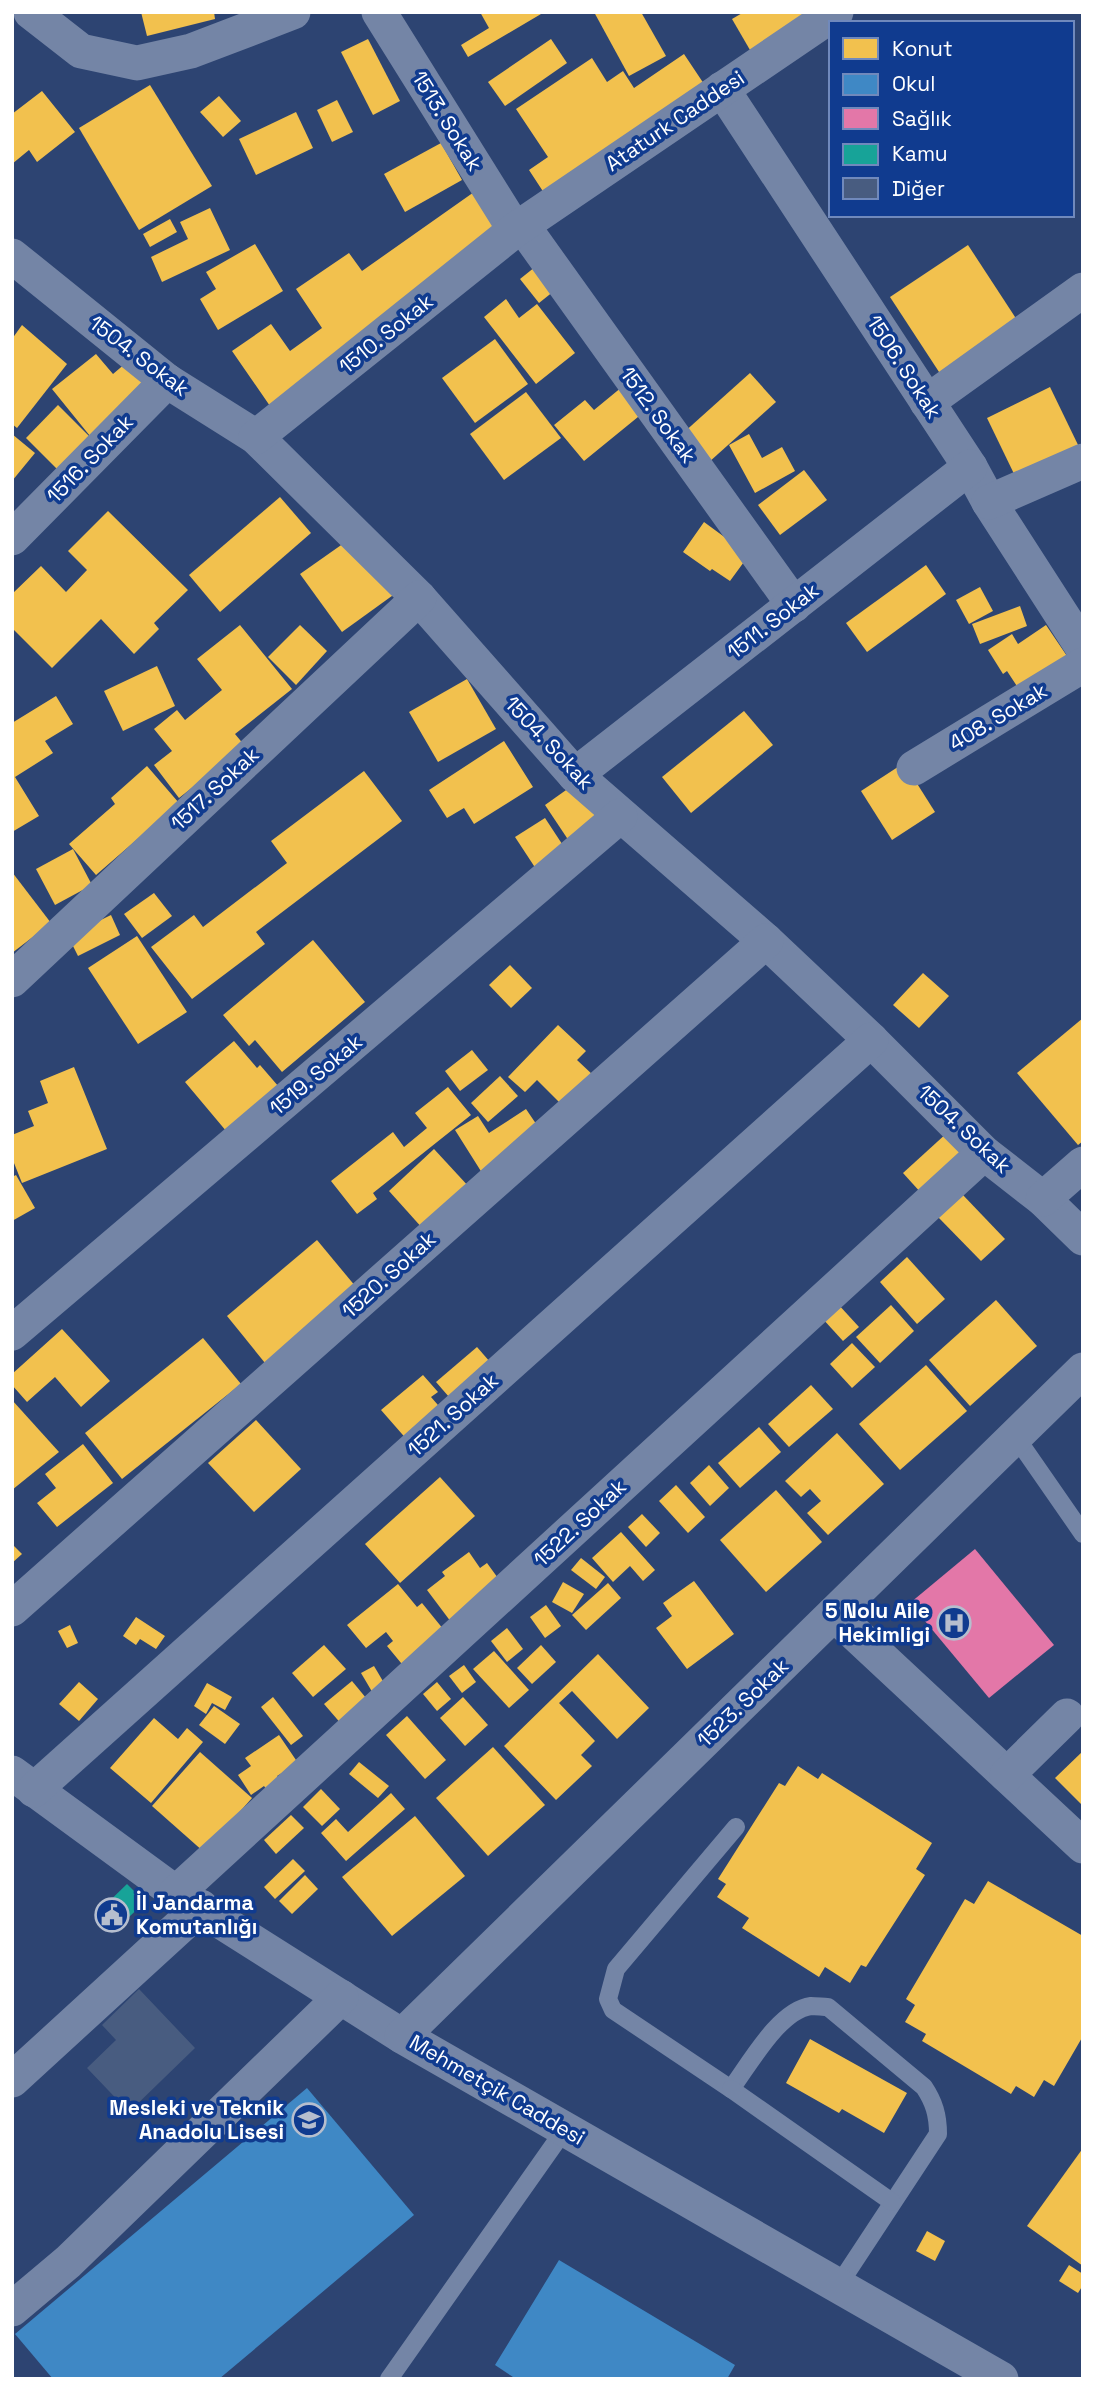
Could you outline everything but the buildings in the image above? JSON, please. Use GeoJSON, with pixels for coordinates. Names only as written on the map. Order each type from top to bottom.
{"type":"FeatureCollection","features":[{"type":"Feature","properties":{"kind":"street"},"geometry":{"type":"LineString","coordinates":[[31,12],[81,51],[137,63],[191,51],[293,12]]}},
{"type":"Feature","properties":{"kind":"street","name":"1513. Sokak"},"geometry":{"type":"LineString","coordinates":[[379,12],[519,228]]}},
{"type":"Feature","properties":{"kind":"street","name":"Ataturk Caddesi"},"geometry":{"type":"LineString","coordinates":[[519,228],[836,12]]}},
{"type":"Feature","properties":{"kind":"street","name":"1506. Sokak"},"geometry":{"type":"LineString","coordinates":[[722,89],[970,467],[989,502],[1083,648]]}},
{"type":"Feature","properties":{"kind":"street","name":"1510. Sokak"},"geometry":{"type":"LineString","coordinates":[[256,438],[519,228]]}},
{"type":"Feature","properties":{"kind":"street","name":"1512. Sokak"},"geometry":{"type":"LineString","coordinates":[[519,228],[793,605]]}},
{"type":"Feature","properties":{"kind":"street","name":"1504. Sokak"},"geometry":{"type":"LineString","coordinates":[[12,256],[167,381],[256,438],[419,598],[575,775],[766,941],[872,1040],[984,1153],[1043,1199],[1083,1238]]}},
{"type":"Feature","properties":{"kind":"street"},"geometry":{"type":"LineString","coordinates":[[927,402],[1083,290]]}},
{"type":"Feature","properties":{"kind":"street","name":"1516. Sokak"},"geometry":{"type":"LineString","coordinates":[[12,538],[167,381]]}},
{"type":"Feature","properties":{"kind":"street"},"geometry":{"type":"LineString","coordinates":[[989,502],[1083,461]]}},
{"type":"Feature","properties":{"kind":"street","name":"1511. Sokak"},"geometry":{"type":"LineString","coordinates":[[575,775],[970,467]]}},
{"type":"Feature","properties":{"kind":"street","name":"1517. Sokak"},"geometry":{"type":"LineString","coordinates":[[12,979],[419,598]]}},
{"type":"Feature","properties":{"kind":"street","name":"408. Sokak"},"geometry":{"type":"LineString","coordinates":[[914,768],[1083,665]]}},
{"type":"Feature","properties":{"kind":"street","name":"1519. Sokak"},"geometry":{"type":"LineString","coordinates":[[12,1333],[620,816]]}},
{"type":"Feature","properties":{"kind":"street","name":"1520. Sokak"},"geometry":{"type":"LineString","coordinates":[[12,1609],[766,941]]}},
{"type":"Feature","properties":{"kind":"street","name":"1521. Sokak"},"geometry":{"type":"LineString","coordinates":[[23,1782],[872,1040]]}},
{"type":"Feature","properties":{"kind":"street","name":"1522. Sokak"},"geometry":{"type":"LineString","coordinates":[[12,2080],[189,1900],[984,1153]]}},
{"type":"Feature","properties":{"kind":"street"},"geometry":{"type":"LineString","coordinates":[[1043,1199],[1083,1164]]}},
{"type":"Feature","properties":{"kind":"street","name":"1523. Sokak"},"geometry":{"type":"LineString","coordinates":[[402,2036],[1083,1370]]}},
{"type":"Feature","properties":{"kind":"street"},"geometry":{"type":"LineString","coordinates":[[834,1614],[1083,1846]]}},
{"type":"Feature","properties":{"kind":"street"},"geometry":{"type":"LineString","coordinates":[[1007,1775],[1068,1716]]}},
{"type":"Feature","properties":{"kind":"street","name":"Mehmetçik Caddesi"},"geometry":{"type":"LineString","coordinates":[[23,1782],[189,1900],[402,2036],[1001,2379]]}},
{"type":"Feature","properties":{"kind":"street"},"geometry":{"type":"LineString","coordinates":[[12,2309],[68,2262],[341,1997]]}},
{"type":"Feature","properties":{"kind":"lane"},"geometry":{"type":"LineString","coordinates":[[1015,1436],[1083,1534]]}},
{"type":"Feature","properties":{"kind":"lane"},"geometry":{"type":"LineString","coordinates":[[736,1827],[616,1969],[608,1999],[613,2010],[892,2202]]}},
{"type":"Feature","properties":{"kind":"lane"},"geometry":{"type":"LineString","coordinates":[[731,2089],[774,2029],[791,2014],[810,2006],[828,2007],[924,2087],[932,2100],[938,2118],[938,2134],[838,2286]]}},
{"type":"Feature","properties":{"kind":"lane"},"geometry":{"type":"LineString","coordinates":[[389,2379],[565,2129]]}},
{"type":"Feature","properties":{"kind":"place","name":"5 Nolu Aile Hekimligi"},"geometry":{"type":"Point","coordinates":[954,1623]}},
{"type":"Feature","properties":{"kind":"place","name":"İl Jandarma Komutanlığı"},"geometry":{"type":"Point","coordinates":[112,1915]}},
{"type":"Feature","properties":{"kind":"place","name":"Mesleki ve Teknik Anadolu Lisesi"},"geometry":{"type":"Point","coordinates":[309,2120]}}]}
